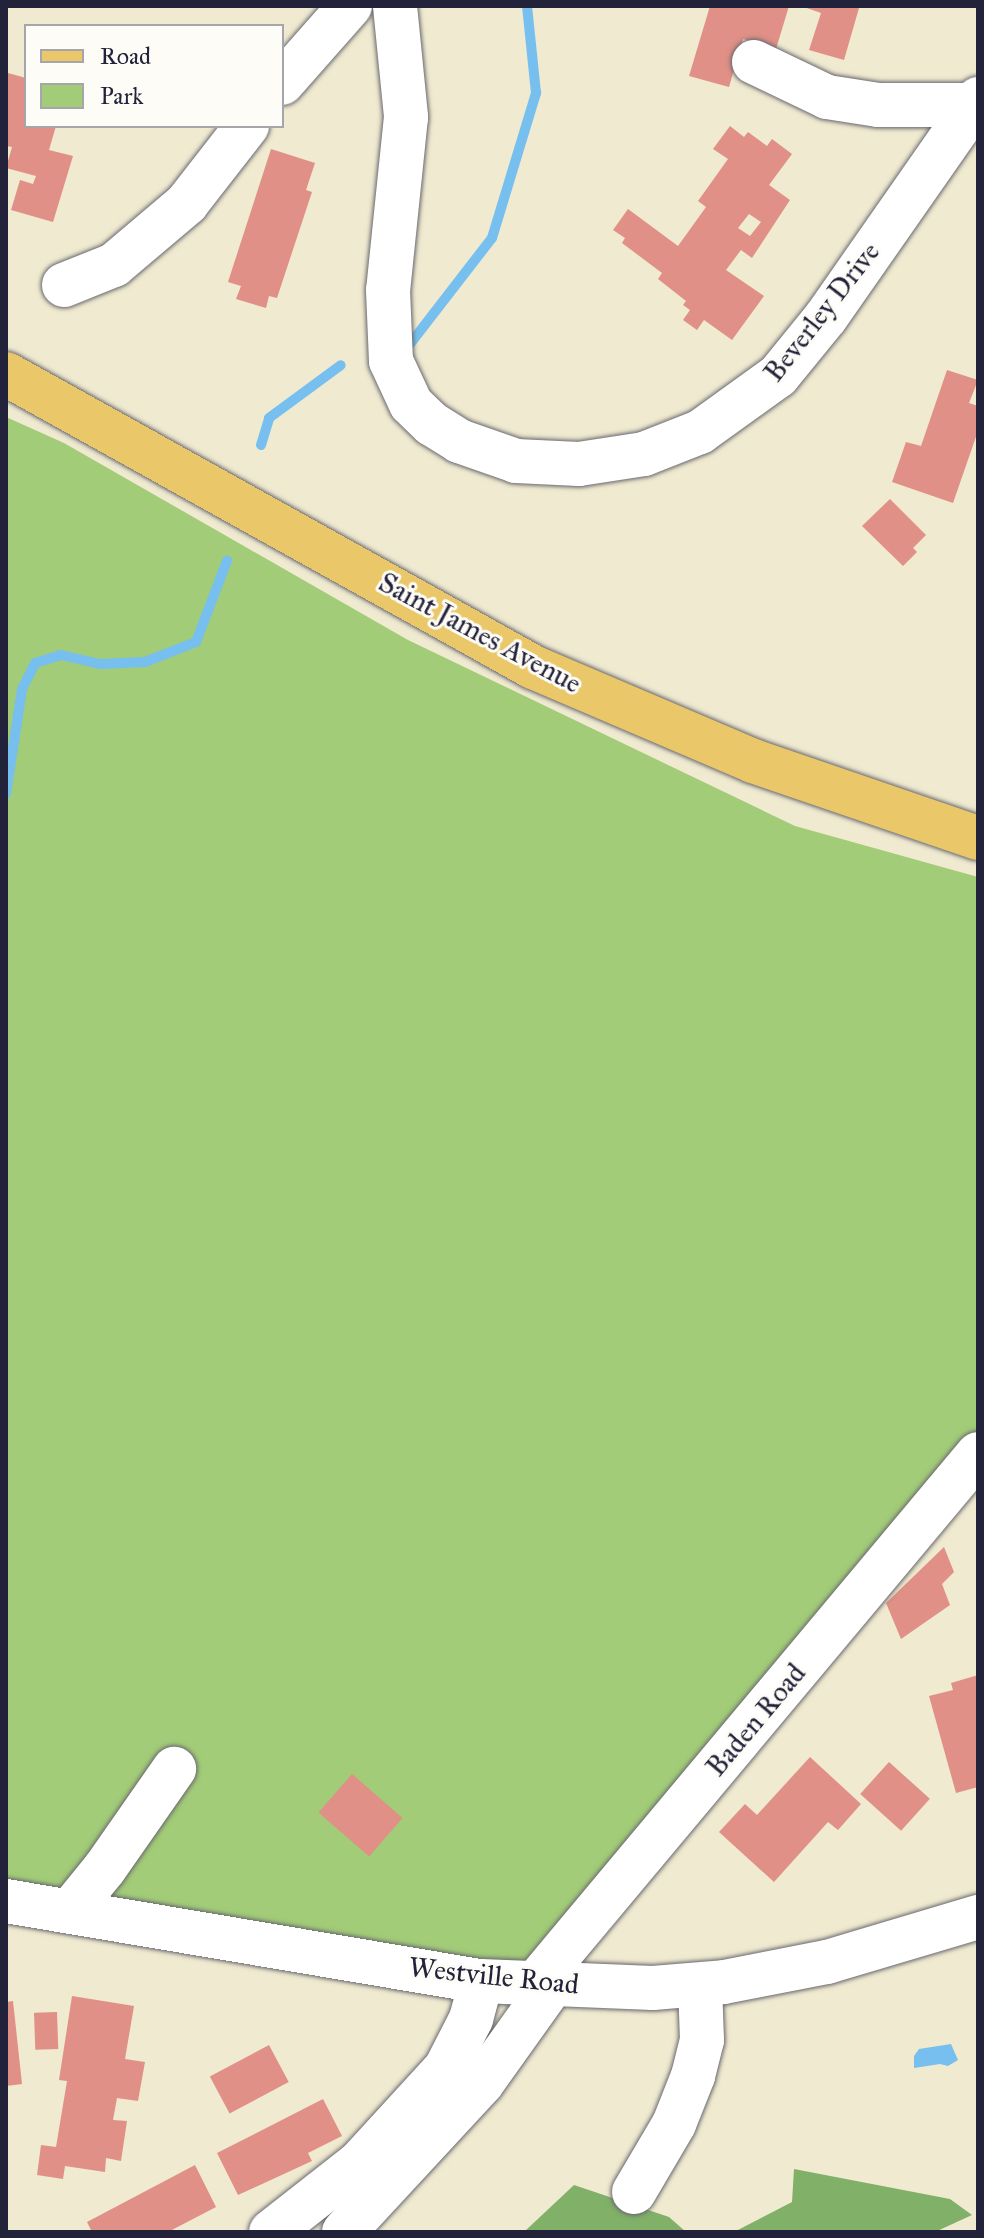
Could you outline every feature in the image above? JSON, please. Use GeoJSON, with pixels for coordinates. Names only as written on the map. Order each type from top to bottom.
{"type":"FeatureCollection","features":[{"type":"Feature","properties":{"kind":"main road","name":"Saint James Avenue"},"geometry":{"type":"LineString","coordinates":[[6,374],[533,667],[753,761],[978,838]]}},
{"type":"Feature","properties":{"kind":"street"},"geometry":{"type":"LineString","coordinates":[[284,81],[350,6]]}},
{"type":"Feature","properties":{"kind":"street","name":"Beverley Drive"},"geometry":{"type":"LineString","coordinates":[[395,6],[406,117],[388,290],[391,361],[411,404],[432,424],[459,441],[516,461],[579,464],[644,454],[700,432],[778,376],[826,317],[976,102]]}},
{"type":"Feature","properties":{"kind":"street"},"geometry":{"type":"LineString","coordinates":[[754,62],[827,97],[878,105],[976,102]]}},
{"type":"Feature","properties":{"kind":"street"},"geometry":{"type":"LineString","coordinates":[[64,285],[114,265],[187,203],[245,128]]}},
{"type":"Feature","properties":{"kind":"street","name":"Baden Road"},"geometry":{"type":"LineString","coordinates":[[344,2232],[482,2083],[543,1985],[978,1454]]}},
{"type":"Feature","properties":{"kind":"street"},"geometry":{"type":"LineString","coordinates":[[70,1911],[105,1868],[174,1769]]}},
{"type":"Feature","properties":{"kind":"street","name":"Westville Road"},"geometry":{"type":"LineString","coordinates":[[6,1901],[481,1981],[653,1988],[700,1985],[827,1962],[978,1917]]}},
{"type":"Feature","properties":{"kind":"street"},"geometry":{"type":"LineString","coordinates":[[271,2232],[359,2163],[446,2068],[471,2019],[481,1981]]}},
{"type":"Feature","properties":{"kind":"street"},"geometry":{"type":"LineString","coordinates":[[634,2192],[674,2124],[693,2076],[702,2040],[700,1985]]}},
{"type":"Feature","properties":{"kind":"green space"},"geometry":{"type":"Polygon","coordinates":[[[6,417],[64,443],[408,640],[795,826],[978,877],[978,1450],[530,1980],[6,1894],[6,417]]]}},
{"type":"Feature","properties":{"kind":"green space"},"geometry":{"type":"Polygon","coordinates":[[[794,2169],[950,2199],[972,2215],[935,2232],[734,2232],[792,2202],[794,2169]]]}},
{"type":"Feature","properties":{"kind":"green space"},"geometry":{"type":"Polygon","coordinates":[[[574,2185],[669,2217],[686,2232],[524,2232],[574,2185]]]}},
{"type":"Feature","properties":{"kind":"water"},"geometry":{"type":"Polygon","coordinates":[[[951,2044],[958,2060],[948,2066],[940,2064],[914,2068],[914,2056],[919,2049],[951,2044]]]}},
{"type":"Feature","properties":{"kind":"building"},"geometry":{"type":"Polygon","coordinates":[[[710,6],[789,6],[776,49],[743,39],[729,87],[689,76],[710,6]]]}},
{"type":"Feature","properties":{"kind":"building"},"geometry":{"type":"Polygon","coordinates":[[[801,6],[859,8],[844,60],[809,50],[821,13],[801,6]]]}},
{"type":"Feature","properties":{"kind":"building"},"geometry":{"type":"Polygon","coordinates":[[[8,73],[24,77],[24,128],[55,128],[49,150],[73,156],[53,222],[11,210],[20,180],[33,184],[36,176],[6,168],[12,147],[6,146],[8,73]]]}},
{"type":"Feature","properties":{"kind":"building"},"geometry":{"type":"Polygon","coordinates":[[[730,126],[744,137],[748,132],[767,146],[772,139],[792,154],[769,185],[790,200],[752,258],[741,250],[726,270],[764,296],[732,340],[704,320],[697,330],[683,320],[690,310],[683,305],[686,301],[658,279],[662,273],[622,243],[625,238],[613,230],[628,209],[678,246],[706,207],[698,201],[728,159],[713,149],[730,126]],[[749,214],[738,228],[750,236],[761,222],[749,214]]]}},
{"type":"Feature","properties":{"kind":"building"},"geometry":{"type":"Polygon","coordinates":[[[271,149],[315,163],[306,190],[312,192],[277,298],[269,296],[266,308],[236,299],[241,286],[228,282],[271,149]]]}},
{"type":"Feature","properties":{"kind":"building"},"geometry":{"type":"Polygon","coordinates":[[[947,370],[978,380],[969,403],[978,406],[978,431],[953,503],[892,482],[906,442],[921,446],[947,370]]]}},
{"type":"Feature","properties":{"kind":"building"},"geometry":{"type":"Polygon","coordinates":[[[890,499],[926,535],[913,548],[917,552],[903,566],[862,526],[890,499]]]}},
{"type":"Feature","properties":{"kind":"building"},"geometry":{"type":"Polygon","coordinates":[[[944,1547],[954,1572],[942,1584],[950,1605],[901,1639],[886,1603],[944,1547]]]}},
{"type":"Feature","properties":{"kind":"building"},"geometry":{"type":"Polygon","coordinates":[[[978,1675],[978,1787],[956,1793],[929,1696],[953,1690],[951,1683],[978,1675]]]}},
{"type":"Feature","properties":{"kind":"building"},"geometry":{"type":"Polygon","coordinates":[[[810,1757],[861,1804],[838,1830],[828,1822],[774,1882],[719,1832],[745,1804],[757,1815],[810,1757]]]}},
{"type":"Feature","properties":{"kind":"building"},"geometry":{"type":"Polygon","coordinates":[[[889,1762],[930,1799],[901,1831],[860,1794],[889,1762]]]}},
{"type":"Feature","properties":{"kind":"building"},"geometry":{"type":"Polygon","coordinates":[[[352,1774],[403,1818],[369,1856],[319,1812],[352,1774]]]}},
{"type":"Feature","properties":{"kind":"building"},"geometry":{"type":"Polygon","coordinates":[[[72,1996],[134,2006],[125,2059],[145,2062],[138,2101],[117,2098],[113,2120],[127,2121],[121,2161],[106,2158],[105,2172],[65,2166],[63,2179],[37,2175],[41,2145],[56,2147],[67,2081],[59,2080],[72,1996]]]}},
{"type":"Feature","properties":{"kind":"building"},"geometry":{"type":"Polygon","coordinates":[[[13,2001],[22,2084],[6,2086],[6,2002],[13,2001]]]}},
{"type":"Feature","properties":{"kind":"building"},"geometry":{"type":"Polygon","coordinates":[[[57,2012],[58,2049],[35,2050],[34,2013],[57,2012]]]}},
{"type":"Feature","properties":{"kind":"building"},"geometry":{"type":"Polygon","coordinates":[[[269,2045],[289,2082],[230,2114],[210,2076],[269,2045]]]}},
{"type":"Feature","properties":{"kind":"building"},"geometry":{"type":"Polygon","coordinates":[[[323,2099],[342,2136],[308,2153],[312,2161],[238,2195],[217,2153],[323,2099]]]}},
{"type":"Feature","properties":{"kind":"building"},"geometry":{"type":"Polygon","coordinates":[[[195,2165],[216,2207],[168,2232],[92,2232],[87,2222],[195,2165]]]}},
{"type":"Feature","properties":{"kind":"waterway"},"geometry":{"type":"LineString","coordinates":[[410,344],[492,238],[536,93],[527,6]]}},
{"type":"Feature","properties":{"kind":"waterway"},"geometry":{"type":"LineString","coordinates":[[261,445],[269,418],[341,365]]}},
{"type":"Feature","properties":{"kind":"waterway"},"geometry":{"type":"LineString","coordinates":[[6,794],[22,689],[35,663],[61,655],[100,664],[145,662],[196,642],[227,561]]}}]}
